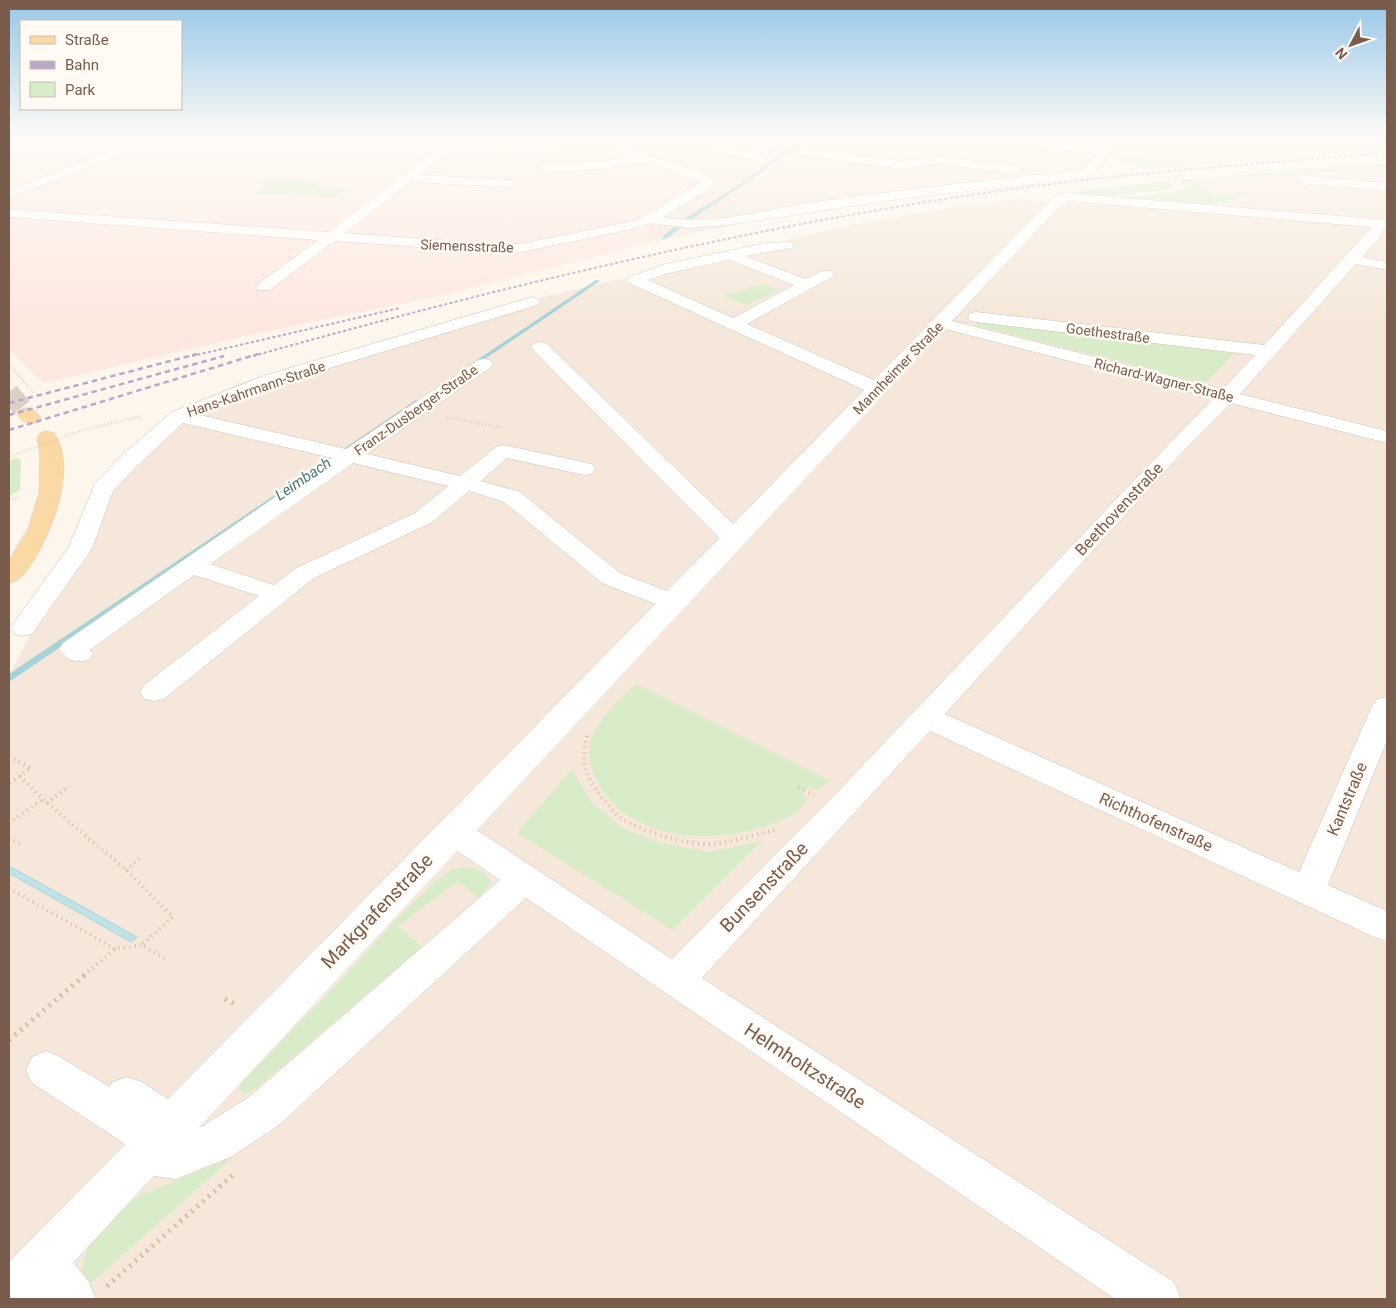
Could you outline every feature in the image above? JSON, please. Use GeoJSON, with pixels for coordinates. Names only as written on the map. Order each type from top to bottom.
{"type":"FeatureCollection","features":[{"type":"Feature","properties":{"kind":"main road"},"geometry":{"type":"LineString","coordinates":[[9,576],[25,558],[41,527],[51,496],[52,452],[47,437]]}},
{"type":"Feature","properties":{"kind":"street"},"geometry":{"type":"LineString","coordinates":[[264,287],[383,197]]}},
{"type":"Feature","properties":{"kind":"street","name":"Siemensstraße"},"geometry":{"type":"LineString","coordinates":[[9,213],[505,249],[526,247],[627,227],[650,220],[688,197]]}},
{"type":"Feature","properties":{"kind":"street"},"geometry":{"type":"LineString","coordinates":[[650,220],[686,225],[719,223],[803,208],[884,197]]}},
{"type":"Feature","properties":{"kind":"street","name":"Mannheimer Straße"},"geometry":{"type":"LineString","coordinates":[[608,669],[1036,222],[1062,198],[1080,197]]}},
{"type":"Feature","properties":{"kind":"street","name":"Mannheimer Straße"},"geometry":{"type":"LineString","coordinates":[[1081,197],[1318,218]]}},
{"type":"Feature","properties":{"kind":"street"},"geometry":{"type":"LineString","coordinates":[[1310,197],[1318,218],[1381,223]]}},
{"type":"Feature","properties":{"kind":"street","name":"Beethovenstraße"},"geometry":{"type":"LineString","coordinates":[[837,796],[925,717],[1171,453],[1227,396],[1374,235],[1381,223]]}},
{"type":"Feature","properties":{"kind":"street"},"geometry":{"type":"LineString","coordinates":[[787,244],[665,269],[634,280],[878,389]]}},
{"type":"Feature","properties":{"kind":"street"},"geometry":{"type":"LineString","coordinates":[[730,255],[807,285]]}},
{"type":"Feature","properties":{"kind":"street"},"geometry":{"type":"LineString","coordinates":[[1352,259],[1387,266]]}},
{"type":"Feature","properties":{"kind":"street"},"geometry":{"type":"LineString","coordinates":[[734,324],[827,274]]}},
{"type":"Feature","properties":{"kind":"street","name":"Hans-Kahrmann-Straße"},"geometry":{"type":"LineString","coordinates":[[23,628],[80,549],[103,489],[129,461],[179,416],[273,379],[532,302]]}},
{"type":"Feature","properties":{"kind":"street","name":"Goethestraße"},"geometry":{"type":"LineString","coordinates":[[945,319],[1267,351]]}},
{"type":"Feature","properties":{"kind":"street","name":"Richard-Wagner-Straße"},"geometry":{"type":"LineString","coordinates":[[945,319],[1227,396],[1387,437]]}},
{"type":"Feature","properties":{"kind":"street"},"geometry":{"type":"LineString","coordinates":[[540,347],[734,539]]}},
{"type":"Feature","properties":{"kind":"street","name":"Franz-Dusberger-Straße"},"geometry":{"type":"LineString","coordinates":[[339,454],[414,410],[484,364]]}},
{"type":"Feature","properties":{"kind":"street","name":"Franz-Dusberger-Straße"},"geometry":{"type":"LineString","coordinates":[[179,416],[465,484],[512,497],[603,573],[622,583],[673,602]]}},
{"type":"Feature","properties":{"kind":"street"},"geometry":{"type":"LineString","coordinates":[[154,692],[305,572],[422,518],[503,451],[584,469]]}},
{"type":"Feature","properties":{"kind":"street"},"geometry":{"type":"LineString","coordinates":[[79,654],[73,649],[191,566],[339,454]]}},
{"type":"Feature","properties":{"kind":"street"},"geometry":{"type":"LineString","coordinates":[[191,566],[277,594]]}},
{"type":"Feature","properties":{"kind":"street","name":"Markgrafenstraße"},"geometry":{"type":"LineString","coordinates":[[9,1296],[608,669]]}},
{"type":"Feature","properties":{"kind":"street","name":"Kantstraße"},"geometry":{"type":"LineString","coordinates":[[1308,892],[1387,706]]}},
{"type":"Feature","properties":{"kind":"street","name":"Richthofenstraße"},"geometry":{"type":"LineString","coordinates":[[925,717],[1387,927]]}},
{"type":"Feature","properties":{"kind":"street","name":"Bunsenstraße"},"geometry":{"type":"LineString","coordinates":[[675,980],[837,796]]}},
{"type":"Feature","properties":{"kind":"street","name":"Helmholtzstraße"},"geometry":{"type":"LineString","coordinates":[[453,831],[523,880],[1158,1299]]}},
{"type":"Feature","properties":{"kind":"street"},"geometry":{"type":"LineString","coordinates":[[127,1096],[159,1140],[176,1158],[216,1142],[264,1111],[523,880]]}},
{"type":"Feature","properties":{"kind":"street"},"geometry":{"type":"LineString","coordinates":[[46,1070],[159,1140]]}},
{"type":"Feature","properties":{"kind":"street"},"geometry":{"type":"LineString","coordinates":[[42,1263],[86,1296]]}},
{"type":"Feature","properties":{"kind":"path"},"geometry":{"type":"LineString","coordinates":[[414,410],[523,432],[503,451]]}},
{"type":"Feature","properties":{"kind":"path"},"geometry":{"type":"LineString","coordinates":[[9,457],[79,431],[140,416],[179,416]]}},
{"type":"Feature","properties":{"kind":"path"},"geometry":{"type":"LineString","coordinates":[[22,444],[26,459]]}},
{"type":"Feature","properties":{"kind":"path"},"geometry":{"type":"LineString","coordinates":[[9,500],[25,497]]}},
{"type":"Feature","properties":{"kind":"path"},"geometry":{"type":"LineString","coordinates":[[588,734],[583,750],[586,775],[600,796],[621,818],[666,837],[682,841],[712,844],[766,834],[781,828]]}},
{"type":"Feature","properties":{"kind":"path"},"geometry":{"type":"LineString","coordinates":[[9,757],[31,768],[9,783]]}},
{"type":"Feature","properties":{"kind":"path"},"geometry":{"type":"LineString","coordinates":[[9,1040],[115,950],[142,945],[173,917],[126,870],[47,803],[20,776]]}},
{"type":"Feature","properties":{"kind":"path"},"geometry":{"type":"LineString","coordinates":[[47,803],[69,786]]}},
{"type":"Feature","properties":{"kind":"path"},"geometry":{"type":"LineString","coordinates":[[799,787],[837,796]]}},
{"type":"Feature","properties":{"kind":"path"},"geometry":{"type":"LineString","coordinates":[[9,823],[43,799]]}},
{"type":"Feature","properties":{"kind":"path"},"geometry":{"type":"LineString","coordinates":[[9,838],[24,846]]}},
{"type":"Feature","properties":{"kind":"path"},"geometry":{"type":"LineString","coordinates":[[126,870],[142,856]]}},
{"type":"Feature","properties":{"kind":"path"},"geometry":{"type":"LineString","coordinates":[[9,888],[115,950]]}},
{"type":"Feature","properties":{"kind":"path"},"geometry":{"type":"LineString","coordinates":[[142,945],[167,960]]}},
{"type":"Feature","properties":{"kind":"path"},"geometry":{"type":"LineString","coordinates":[[86,1296],[240,1170]]}},
{"type":"Feature","properties":{"kind":"shaded area"},"geometry":{"type":"Polygon","coordinates":[[[9,197],[691,197],[650,224],[648,243],[447,294],[259,333],[43,383],[9,349],[9,197]]]}},
{"type":"Feature","properties":{"kind":"shaded area"},"geometry":{"type":"Polygon","coordinates":[[[690,197],[909,197],[764,218],[648,243],[650,224],[690,197]]]}},
{"type":"Feature","properties":{"kind":"shaded area"},"geometry":{"type":"Polygon","coordinates":[[[1218,197],[1387,197],[1387,1299],[9,1299],[9,677],[103,489],[179,416],[237,384],[544,297],[852,225],[965,205],[1020,199],[1064,205],[1071,200],[1226,214],[1218,197]]]}},
{"type":"Feature","properties":{"kind":"green space"},"geometry":{"type":"Polygon","coordinates":[[[1240,197],[1226,203],[1204,205],[1123,198],[1240,197]]]}},
{"type":"Feature","properties":{"kind":"green space"},"geometry":{"type":"Polygon","coordinates":[[[761,284],[779,290],[747,305],[723,296],[761,284]]]}},
{"type":"Feature","properties":{"kind":"green space"},"geometry":{"type":"Polygon","coordinates":[[[981,322],[1234,353],[1205,383],[974,325],[981,322]]]}},
{"type":"Feature","properties":{"kind":"green space"},"geometry":{"type":"Polygon","coordinates":[[[16,458],[21,460],[20,490],[9,496],[9,461],[16,458]]]}},
{"type":"Feature","properties":{"kind":"green space"},"geometry":{"type":"Polygon","coordinates":[[[636,684],[830,781],[817,790],[809,787],[802,794],[807,798],[805,803],[794,814],[753,830],[705,836],[680,834],[657,829],[635,820],[616,806],[601,788],[591,767],[589,750],[597,727],[636,684]]]}},
{"type":"Feature","properties":{"kind":"green space"},"geometry":{"type":"Polygon","coordinates":[[[572,769],[591,801],[621,827],[659,843],[710,852],[762,841],[673,930],[517,833],[572,769]]]}},
{"type":"Feature","properties":{"kind":"green space"},"geometry":{"type":"Polygon","coordinates":[[[470,867],[484,872],[491,882],[479,899],[458,881],[398,926],[422,947],[259,1086],[246,1094],[239,1091],[241,1083],[342,979],[396,920],[438,879],[453,869],[470,867]]]}},
{"type":"Feature","properties":{"kind":"green space"},"geometry":{"type":"Polygon","coordinates":[[[233,1157],[90,1284],[82,1270],[87,1249],[105,1220],[141,1195],[233,1157]]]}},
{"type":"Feature","properties":{"kind":"water"},"geometry":{"type":"Polygon","coordinates":[[[9,866],[137,937],[131,942],[9,873],[9,866]]]}},
{"type":"Feature","properties":{"kind":"waterway","name":"Leimbach"},"geometry":{"type":"LineString","coordinates":[[664,238],[689,218],[722,197]]}},
{"type":"Feature","properties":{"kind":"waterway","name":"Leimbach"},"geometry":{"type":"LineString","coordinates":[[471,366],[598,281]]}},
{"type":"Feature","properties":{"kind":"waterway","name":"Leimbach"},"geometry":{"type":"LineString","coordinates":[[9,678],[416,402]]}},
{"type":"Feature","properties":{"kind":"tunnel"},"geometry":{"type":"LineString","coordinates":[[9,392],[27,414]]}},
{"type":"Feature","properties":{"kind":"railway"},"geometry":{"type":"LineString","coordinates":[[253,356],[432,308],[613,264],[794,226],[958,197]]}},
{"type":"Feature","properties":{"kind":"railway"},"geometry":{"type":"LineString","coordinates":[[192,356],[400,308]]}},
{"type":"Feature","properties":{"kind":"railway"},"geometry":{"type":"LineString","coordinates":[[9,403],[197,354]]}},
{"type":"Feature","properties":{"kind":"railway"},"geometry":{"type":"LineString","coordinates":[[9,430],[258,354]]}},
{"type":"Feature","properties":{"kind":"railway"},"geometry":{"type":"LineString","coordinates":[[9,415],[224,356]]}}]}
